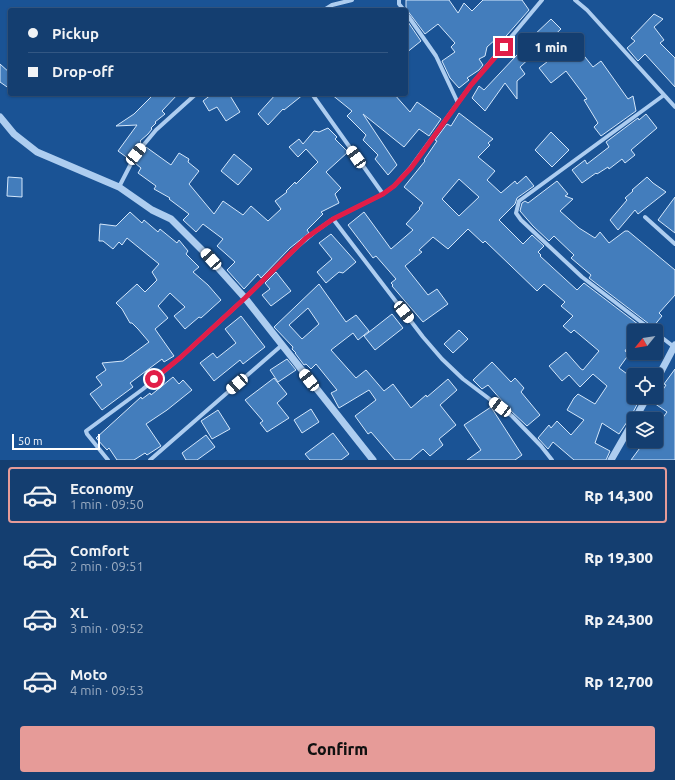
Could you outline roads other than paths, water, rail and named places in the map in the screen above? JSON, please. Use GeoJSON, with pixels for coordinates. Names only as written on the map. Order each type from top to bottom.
{"type":"FeatureCollection","features":[{"type":"Feature","properties":{"kind":"street"},"geometry":{"type":"LineString","coordinates":[[327,8],[332,5],[352,0]]}},
{"type":"Feature","properties":{"kind":"street"},"geometry":{"type":"LineString","coordinates":[[108,460],[86,431],[143,389],[181,357],[245,298],[297,247],[316,231],[333,219],[383,194],[394,186],[411,168],[471,85],[542,0]]}},
{"type":"Feature","properties":{"kind":"street"},"geometry":{"type":"LineString","coordinates":[[575,0],[587,10],[675,107]]}},
{"type":"Feature","properties":{"kind":"street"},"geometry":{"type":"LineString","coordinates":[[408,16],[436,56],[458,103]]}},
{"type":"Feature","properties":{"kind":"street"},"geometry":{"type":"LineString","coordinates":[[644,324],[582,277],[520,220],[516,213],[519,201],[664,95]]}},
{"type":"Feature","properties":{"kind":"street"},"geometry":{"type":"LineString","coordinates":[[119,187],[136,154],[151,136],[194,96]]}},
{"type":"Feature","properties":{"kind":"street"},"geometry":{"type":"LineString","coordinates":[[313,96],[383,194]]}},
{"type":"Feature","properties":{"kind":"street"},"geometry":{"type":"LineString","coordinates":[[0,117],[14,134],[37,152],[119,187],[152,210],[171,219],[202,250],[245,298],[373,460]]}},
{"type":"Feature","properties":{"kind":"street"},"geometry":{"type":"LineString","coordinates":[[645,217],[675,244]]}},
{"type":"Feature","properties":{"kind":"street"},"geometry":{"type":"LineString","coordinates":[[333,219],[423,337],[442,359],[463,379],[512,416],[541,446],[552,460]]}},
{"type":"Feature","properties":{"kind":"street"},"geometry":{"type":"LineString","coordinates":[[663,338],[675,346],[663,368]]}},
{"type":"Feature","properties":{"kind":"street"},"geometry":{"type":"LineString","coordinates":[[150,460],[282,345]]}},
{"type":"Feature","properties":{"kind":"street"},"geometry":{"type":"LineString","coordinates":[[610,460],[627,432]]}}]}
